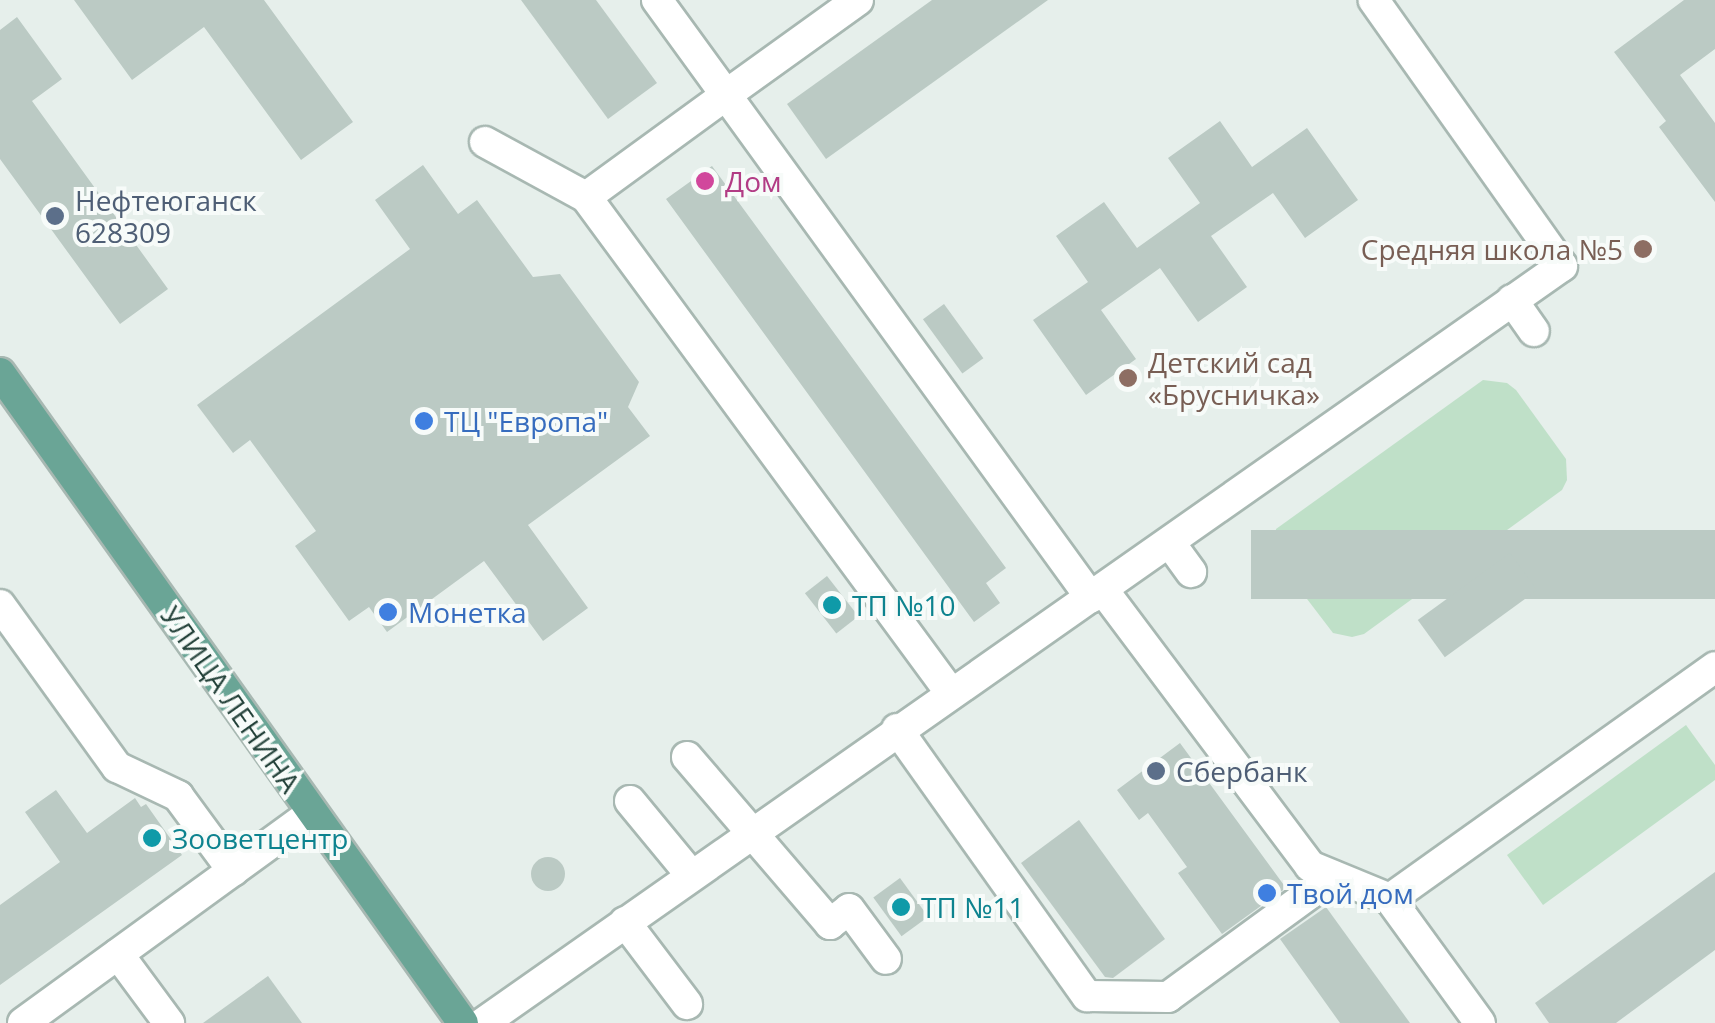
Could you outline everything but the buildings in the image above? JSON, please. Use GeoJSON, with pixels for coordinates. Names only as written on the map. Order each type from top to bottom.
{"type":"FeatureCollection","features":[{"type":"Feature","properties":{"kind":"main road","name":"УЛИЦА ЛЕНИНА"},"geometry":{"type":"LineString","coordinates":[[0,374],[463,1023]]}},
{"type":"Feature","properties":{"kind":"lane"},"geometry":{"type":"LineString","coordinates":[[657,0],[1097,594],[1310,866],[1390,899],[1480,1023]]}},
{"type":"Feature","properties":{"kind":"lane"},"geometry":{"type":"LineString","coordinates":[[586,197],[858,0]]}},
{"type":"Feature","properties":{"kind":"lane"},"geometry":{"type":"LineString","coordinates":[[483,1023],[1562,266],[1374,0]]}},
{"type":"Feature","properties":{"kind":"lane"},"geometry":{"type":"LineString","coordinates":[[485,142],[586,197],[950,692]]}},
{"type":"Feature","properties":{"kind":"lane"},"geometry":{"type":"LineString","coordinates":[[1512,300],[1534,331]]}},
{"type":"Feature","properties":{"kind":"lane"},"geometry":{"type":"LineString","coordinates":[[1170,543],[1191,572]]}},
{"type":"Feature","properties":{"kind":"lane"},"geometry":{"type":"LineString","coordinates":[[0,606],[118,767],[178,796],[233,871]]}},
{"type":"Feature","properties":{"kind":"lane"},"geometry":{"type":"LineString","coordinates":[[1390,899],[1715,667]]}},
{"type":"Feature","properties":{"kind":"lane"},"geometry":{"type":"LineString","coordinates":[[897,729],[1088,996],[1168,997],[1334,876]]}},
{"type":"Feature","properties":{"kind":"lane"},"geometry":{"type":"LineString","coordinates":[[686,757],[830,924],[850,910],[886,959]]}},
{"type":"Feature","properties":{"kind":"lane"},"geometry":{"type":"LineString","coordinates":[[630,801],[692,875]]}},
{"type":"Feature","properties":{"kind":"lane"},"geometry":{"type":"LineString","coordinates":[[22,1023],[312,814]]}},
{"type":"Feature","properties":{"kind":"lane"},"geometry":{"type":"LineString","coordinates":[[625,922],[686,1004]]}},
{"type":"Feature","properties":{"kind":"lane"},"geometry":{"type":"LineString","coordinates":[[118,954],[170,1023]]}},
{"type":"Feature","properties":{"kind":"green space"},"geometry":{"type":"Polygon","coordinates":[[[1483,380],[1507,383],[1516,390],[1566,459],[1567,480],[1562,490],[1364,634],[1352,637],[1333,633],[1275,557],[1276,529],[1483,380]]]}},
{"type":"Feature","properties":{"kind":"green space"},"geometry":{"type":"Polygon","coordinates":[[[1686,725],[1715,765],[1715,780],[1543,905],[1507,855],[1686,725]]]}},
{"type":"Feature","properties":{"kind":"place","name":"Дом"},"geometry":{"type":"Point","coordinates":[705,181]}},
{"type":"Feature","properties":{"kind":"place","name":"Нефтеюганск 628309"},"geometry":{"type":"Point","coordinates":[55,216]}},
{"type":"Feature","properties":{"kind":"place","name":"Средняя школа №5"},"geometry":{"type":"Point","coordinates":[1643,249]}},
{"type":"Feature","properties":{"kind":"place","name":"Детский сад «Брусничка»"},"geometry":{"type":"Point","coordinates":[1128,378]}},
{"type":"Feature","properties":{"kind":"place","name":"ТЦ \"Европа\""},"geometry":{"type":"Point","coordinates":[424,421]}},
{"type":"Feature","properties":{"kind":"place","name":"ТП №10"},"geometry":{"type":"Point","coordinates":[832,605]}},
{"type":"Feature","properties":{"kind":"place","name":"Монетка"},"geometry":{"type":"Point","coordinates":[388,612]}},
{"type":"Feature","properties":{"kind":"place","name":"Сбербанк"},"geometry":{"type":"Point","coordinates":[1156,771]}},
{"type":"Feature","properties":{"kind":"place","name":"Зооветцентр"},"geometry":{"type":"Point","coordinates":[152,838]}},
{"type":"Feature","properties":{"kind":"place","name":"Твой дом"},"geometry":{"type":"Point","coordinates":[1267,893]}},
{"type":"Feature","properties":{"kind":"place","name":"ТП №11"},"geometry":{"type":"Point","coordinates":[901,907]}}]}
